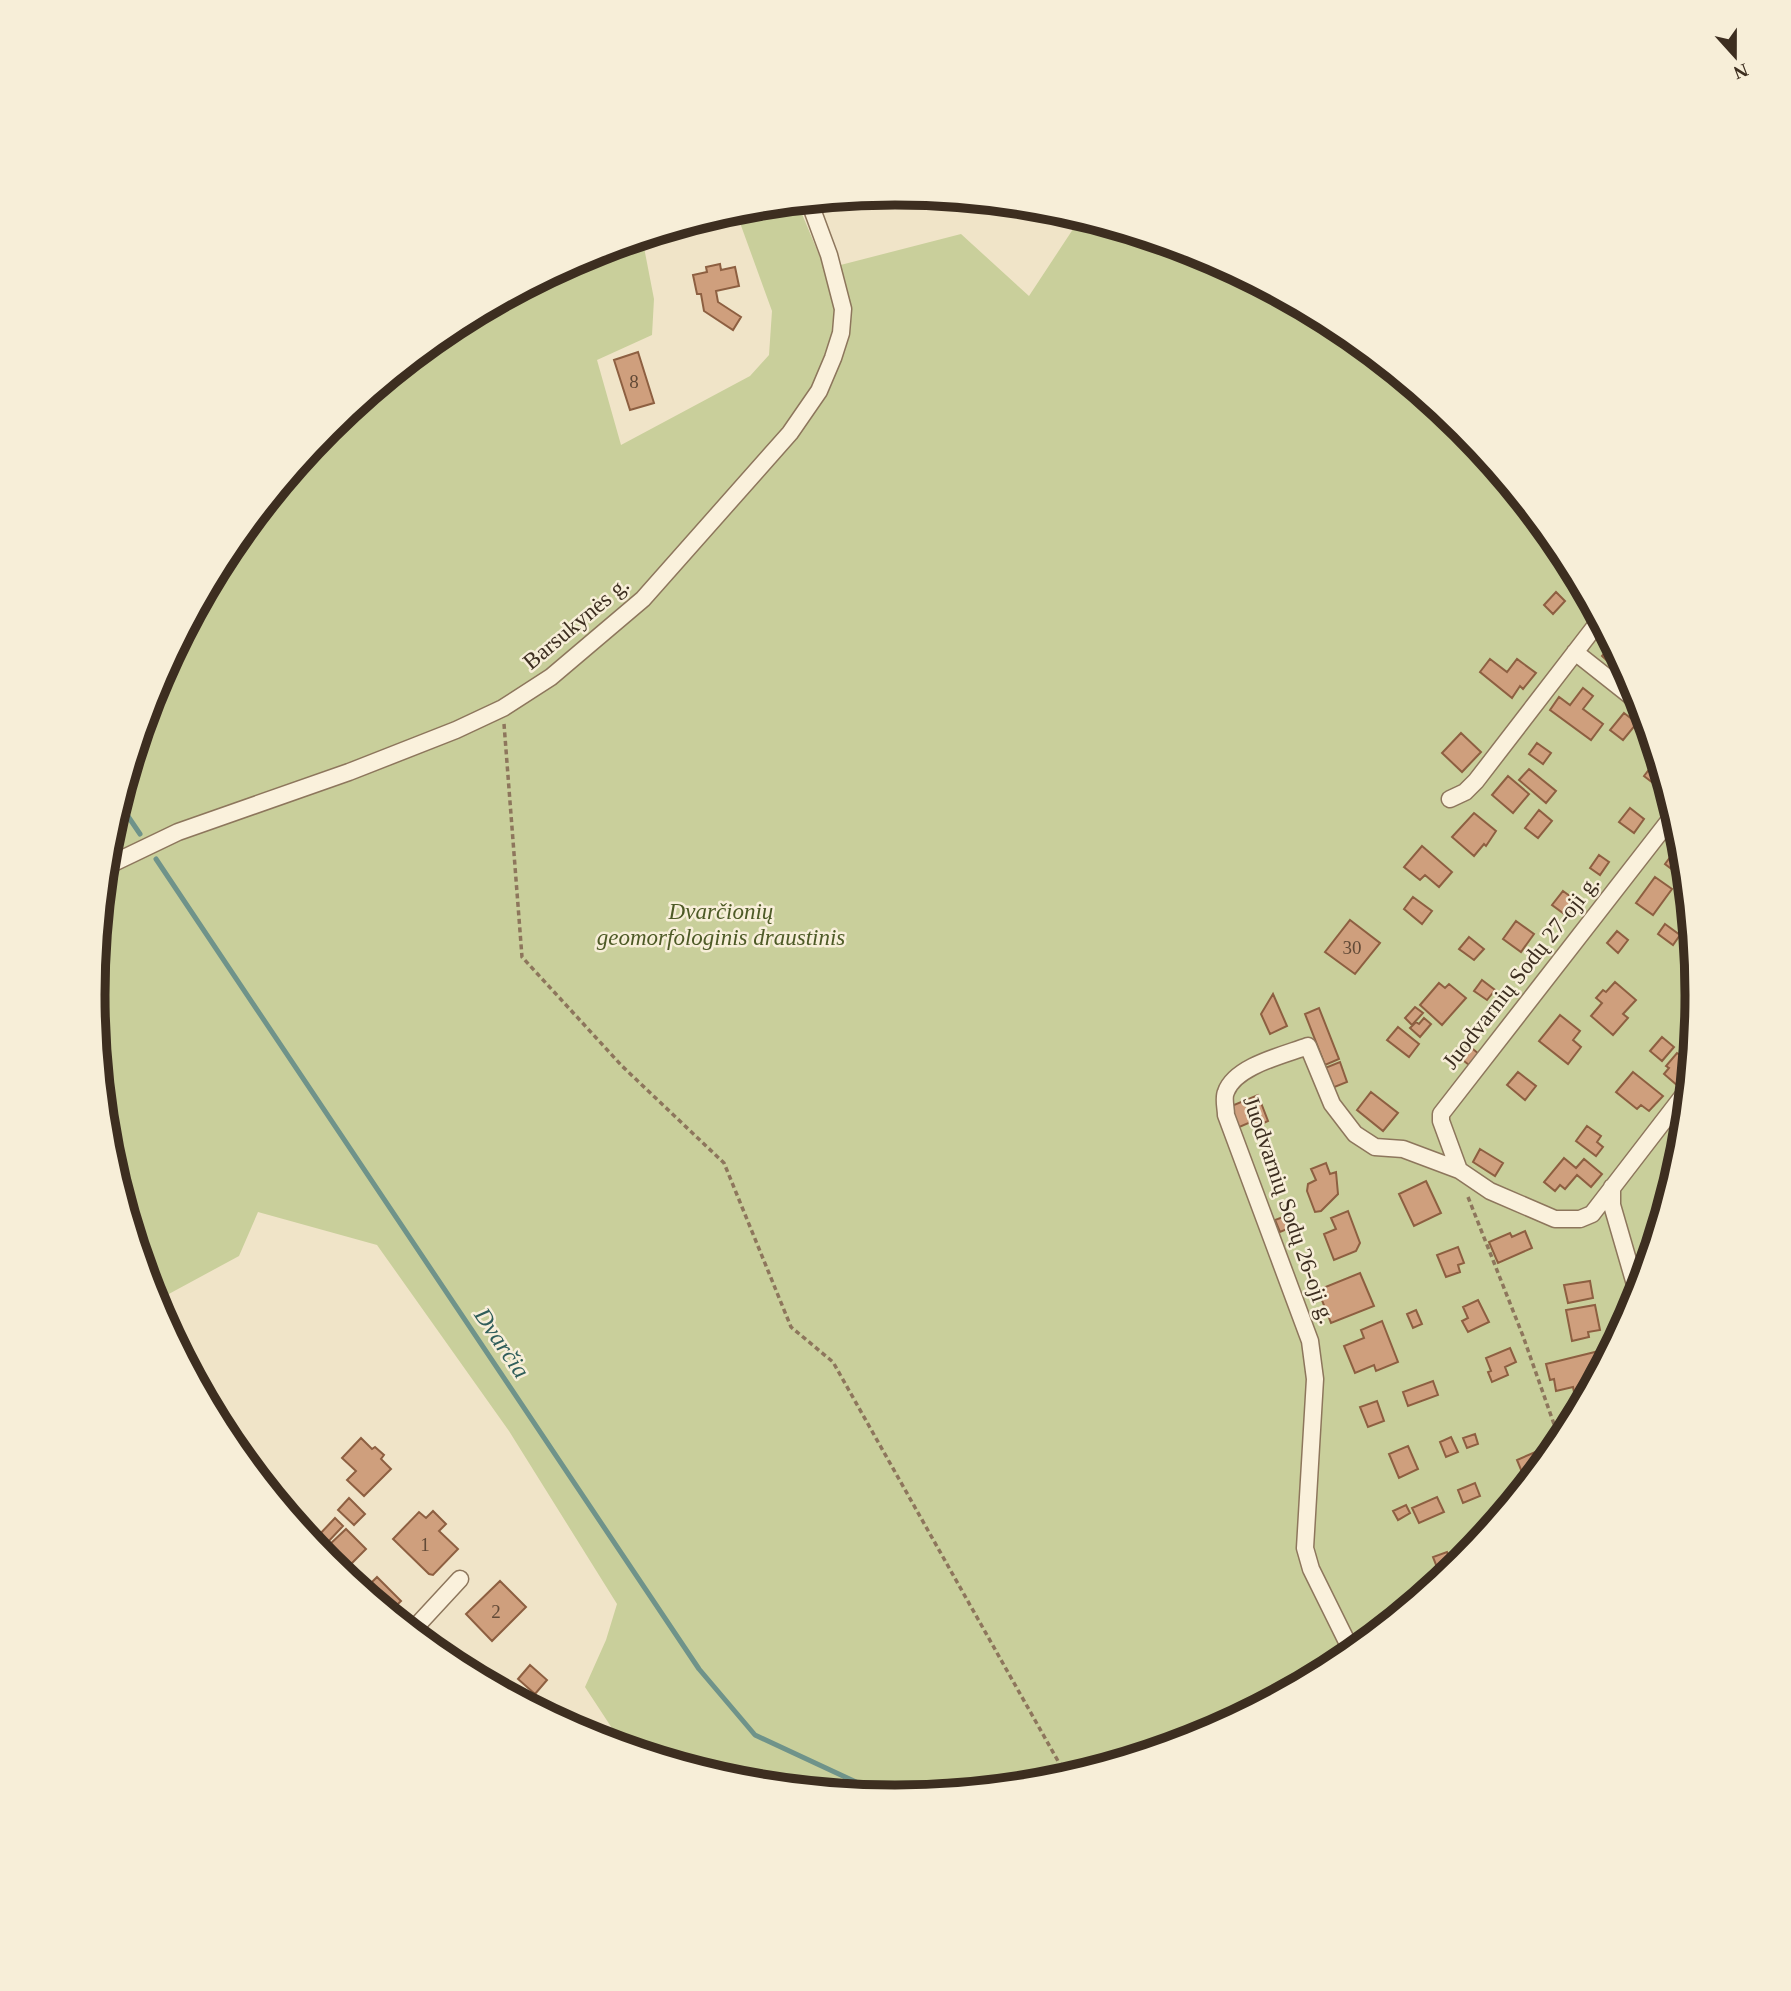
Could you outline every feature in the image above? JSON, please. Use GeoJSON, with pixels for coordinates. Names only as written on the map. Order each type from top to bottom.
{"type":"FeatureCollection","features":[{"type":"Feature","properties":{"kind":"street","name":"Barsukynės g."},"geometry":{"type":"LineString","coordinates":[[117,861],[178,832],[349,772],[456,730],[503,708],[551,677],[643,599],[790,433],[819,391],[841,333],[843,309],[835,274],[812,210]]}},
{"type":"Feature","properties":{"kind":"street"},"geometry":{"type":"LineString","coordinates":[[1450,799],[1465,792],[1476,781],[1594,627]]}},
{"type":"Feature","properties":{"kind":"street"},"geometry":{"type":"LineString","coordinates":[[1575,652],[1626,692]]}},
{"type":"Feature","properties":{"kind":"street","name":"Juodvarnių Sodų 27-oji g."},"geometry":{"type":"LineString","coordinates":[[1459,1170],[1441,1121],[1441,1114],[1667,824]]}},
{"type":"Feature","properties":{"kind":"street","name":"Juodvarnių Sodų 26-oji g."},"geometry":{"type":"LineString","coordinates":[[1348,1644],[1311,1569],[1305,1548],[1315,1379],[1310,1341],[1226,1115],[1224,1094],[1232,1080],[1244,1070],[1308,1046],[1332,1104],[1355,1134],[1375,1147],[1404,1149],[1459,1170],[1490,1191],[1555,1219],[1580,1219],[1592,1214]]}},
{"type":"Feature","properties":{"kind":"street"},"geometry":{"type":"LineString","coordinates":[[1617,1225],[1592,1214],[1679,1101]]}},
{"type":"Feature","properties":{"kind":"street"},"geometry":{"type":"LineString","coordinates":[[1612,1188],[1612,1205],[1633,1279]]}},
{"type":"Feature","properties":{"kind":"street"},"geometry":{"type":"LineString","coordinates":[[417,1625],[460,1578]]}},
{"type":"Feature","properties":{"kind":"path"},"geometry":{"type":"LineString","coordinates":[[503,708],[522,957],[622,1066],[724,1163],[791,1326],[834,1362],[1063,1768]]}},
{"type":"Feature","properties":{"kind":"path"},"geometry":{"type":"LineString","coordinates":[[1459,1170],[1556,1430]]}},
{"type":"Feature","properties":{"kind":"path"},"geometry":{"type":"LineString","coordinates":[[1555,1426],[1559,1424]]}},
{"type":"Feature","properties":{"kind":"green space","name":"Dvarčionių geomorfologinis draustinis"},"geometry":{"type":"Polygon","coordinates":[[[801,211],[825,269],[961,234],[1029,296],[1075,226],[1150,247],[1198,265],[1291,311],[1377,368],[1417,401],[1490,474],[1523,514],[1580,600],[1626,693],[1644,741],[1671,841],[1679,892],[1686,996],[1679,1099],[1671,1150],[1644,1250],[1626,1298],[1580,1391],[1553,1435],[1490,1517],[1454,1554],[1417,1590],[1335,1653],[1291,1680],[1198,1726],[1150,1744],[1050,1771],[947,1784],[844,1784],[741,1771],[691,1759],[616,1735],[585,1687],[606,1640],[617,1604],[509,1431],[377,1245],[258,1212],[239,1256],[164,1296],[147,1250],[120,1150],[112,1099],[105,996],[112,892],[120,841],[147,741],[165,693],[211,600],[268,514],[301,474],[337,437],[374,401],[414,368],[500,311],[593,265],[644,246],[654,299],[652,335],[597,360],[621,445],[750,376],[769,355],[772,311],[739,220],[801,211]]]}},
{"type":"Feature","properties":{"kind":"building"},"geometry":{"type":"Polygon","coordinates":[[[720,264],[721,270],[735,267],[739,286],[716,291],[718,302],[741,317],[733,330],[704,311],[693,275],[707,272],[706,267],[720,264]]]}},
{"type":"Feature","properties":{"kind":"building"},"geometry":{"type":"Polygon","coordinates":[[[638,352],[654,403],[630,410],[614,360],[638,352]]]}},
{"type":"Feature","properties":{"kind":"building"},"geometry":{"type":"Polygon","coordinates":[[[1556,592],[1565,601],[1553,614],[1544,605],[1556,592]]]}},
{"type":"Feature","properties":{"kind":"building"},"geometry":{"type":"Polygon","coordinates":[[[1606,651],[1614,667],[1602,656],[1606,651]]]}},
{"type":"Feature","properties":{"kind":"building"},"geometry":{"type":"Polygon","coordinates":[[[1490,659],[1507,672],[1517,659],[1536,673],[1523,689],[1520,686],[1512,698],[1480,672],[1490,659]]]}},
{"type":"Feature","properties":{"kind":"building"},"geometry":{"type":"Polygon","coordinates":[[[1583,688],[1593,696],[1583,709],[1603,724],[1591,740],[1550,710],[1559,697],[1570,705],[1583,688]]]}},
{"type":"Feature","properties":{"kind":"building"},"geometry":{"type":"Polygon","coordinates":[[[1624,713],[1637,723],[1623,740],[1610,730],[1624,713]]]}},
{"type":"Feature","properties":{"kind":"building"},"geometry":{"type":"Polygon","coordinates":[[[1461,733],[1481,752],[1462,772],[1442,753],[1461,733]]]}},
{"type":"Feature","properties":{"kind":"building"},"geometry":{"type":"Polygon","coordinates":[[[1537,743],[1551,753],[1543,764],[1529,754],[1537,743]]]}},
{"type":"Feature","properties":{"kind":"building"},"geometry":{"type":"Polygon","coordinates":[[[1652,766],[1658,787],[1644,776],[1652,766]]]}},
{"type":"Feature","properties":{"kind":"building"},"geometry":{"type":"Polygon","coordinates":[[[1529,769],[1556,791],[1546,803],[1519,780],[1529,769]]]}},
{"type":"Feature","properties":{"kind":"building"},"geometry":{"type":"Polygon","coordinates":[[[1508,776],[1529,794],[1513,813],[1492,795],[1508,776]]]}},
{"type":"Feature","properties":{"kind":"building"},"geometry":{"type":"Polygon","coordinates":[[[1630,808],[1644,819],[1634,833],[1619,822],[1630,808]]]}},
{"type":"Feature","properties":{"kind":"building"},"geometry":{"type":"Polygon","coordinates":[[[1539,810],[1552,821],[1538,838],[1525,828],[1539,810]]]}},
{"type":"Feature","properties":{"kind":"building"},"geometry":{"type":"Polygon","coordinates":[[[1474,813],[1496,831],[1486,846],[1484,844],[1474,856],[1452,837],[1474,813]]]}},
{"type":"Feature","properties":{"kind":"building"},"geometry":{"type":"Polygon","coordinates":[[[1422,846],[1452,872],[1439,887],[1425,875],[1420,880],[1404,867],[1422,846]]]}},
{"type":"Feature","properties":{"kind":"building"},"geometry":{"type":"Polygon","coordinates":[[[1673,853],[1676,872],[1665,864],[1673,853]]]}},
{"type":"Feature","properties":{"kind":"building"},"geometry":{"type":"Polygon","coordinates":[[[1599,855],[1609,862],[1600,875],[1590,868],[1599,855]]]}},
{"type":"Feature","properties":{"kind":"building"},"geometry":{"type":"Polygon","coordinates":[[[1655,877],[1672,889],[1653,915],[1636,903],[1655,877]]]}},
{"type":"Feature","properties":{"kind":"building"},"geometry":{"type":"Polygon","coordinates":[[[1563,891],[1578,902],[1567,916],[1552,905],[1563,891]]]}},
{"type":"Feature","properties":{"kind":"building"},"geometry":{"type":"Polygon","coordinates":[[[1413,897],[1432,911],[1422,924],[1404,909],[1413,897]]]}},
{"type":"Feature","properties":{"kind":"building"},"geometry":{"type":"Polygon","coordinates":[[[1350,920],[1380,943],[1355,974],[1325,952],[1350,920]]]}},
{"type":"Feature","properties":{"kind":"building"},"geometry":{"type":"Polygon","coordinates":[[[1516,921],[1534,934],[1521,952],[1503,939],[1516,921]]]}},
{"type":"Feature","properties":{"kind":"building"},"geometry":{"type":"Polygon","coordinates":[[[1665,924],[1680,935],[1673,945],[1658,934],[1665,924]]]}},
{"type":"Feature","properties":{"kind":"building"},"geometry":{"type":"Polygon","coordinates":[[[1617,931],[1628,940],[1618,953],[1607,943],[1617,931]]]}},
{"type":"Feature","properties":{"kind":"building"},"geometry":{"type":"Polygon","coordinates":[[[1469,937],[1484,949],[1474,960],[1459,949],[1469,937]]]}},
{"type":"Feature","properties":{"kind":"building"},"geometry":{"type":"Polygon","coordinates":[[[1482,980],[1495,990],[1487,1000],[1474,991],[1482,980]]]}},
{"type":"Feature","properties":{"kind":"building"},"geometry":{"type":"Polygon","coordinates":[[[1615,982],[1636,1000],[1623,1014],[1628,1018],[1613,1035],[1591,1016],[1602,1003],[1596,998],[1615,982]]]}},
{"type":"Feature","properties":{"kind":"building"},"geometry":{"type":"Polygon","coordinates":[[[1439,983],[1445,988],[1449,984],[1466,998],[1442,1025],[1420,1005],[1439,983]]]}},
{"type":"Feature","properties":{"kind":"building"},"geometry":{"type":"Polygon","coordinates":[[[1273,994],[1287,1026],[1270,1034],[1261,1014],[1273,994]]]}},
{"type":"Feature","properties":{"kind":"building"},"geometry":{"type":"Polygon","coordinates":[[[1415,1007],[1423,1013],[1412,1025],[1405,1018],[1415,1007]]]}},
{"type":"Feature","properties":{"kind":"building"},"geometry":{"type":"Polygon","coordinates":[[[1319,1008],[1339,1059],[1325,1065],[1305,1014],[1319,1008]]]}},
{"type":"Feature","properties":{"kind":"building"},"geometry":{"type":"Polygon","coordinates":[[[1560,1015],[1580,1031],[1573,1040],[1581,1047],[1568,1064],[1539,1041],[1560,1015]]]}},
{"type":"Feature","properties":{"kind":"building"},"geometry":{"type":"Polygon","coordinates":[[[1424,1018],[1431,1024],[1420,1037],[1410,1028],[1424,1018]]]}},
{"type":"Feature","properties":{"kind":"building"},"geometry":{"type":"Polygon","coordinates":[[[1398,1027],[1419,1044],[1409,1057],[1387,1040],[1398,1027]]]}},
{"type":"Feature","properties":{"kind":"building"},"geometry":{"type":"Polygon","coordinates":[[[1662,1037],[1674,1047],[1662,1061],[1650,1051],[1662,1037]]]}},
{"type":"Feature","properties":{"kind":"building"},"geometry":{"type":"Polygon","coordinates":[[[1468,1045],[1479,1054],[1469,1065],[1459,1057],[1468,1045]]]}},
{"type":"Feature","properties":{"kind":"building"},"geometry":{"type":"Polygon","coordinates":[[[1684,1051],[1678,1086],[1664,1074],[1669,1068],[1666,1066],[1677,1053],[1680,1055],[1684,1051]]]}},
{"type":"Feature","properties":{"kind":"building"},"geometry":{"type":"Polygon","coordinates":[[[1340,1062],[1347,1082],[1332,1088],[1325,1068],[1340,1062]]]}},
{"type":"Feature","properties":{"kind":"building"},"geometry":{"type":"Polygon","coordinates":[[[1518,1072],[1536,1086],[1525,1100],[1507,1085],[1518,1072]]]}},
{"type":"Feature","properties":{"kind":"building"},"geometry":{"type":"Polygon","coordinates":[[[1633,1072],[1663,1096],[1649,1111],[1641,1105],[1637,1109],[1616,1092],[1633,1072]]]}},
{"type":"Feature","properties":{"kind":"building"},"geometry":{"type":"Polygon","coordinates":[[[1371,1092],[1398,1113],[1383,1131],[1357,1110],[1371,1092]]]}},
{"type":"Feature","properties":{"kind":"building"},"geometry":{"type":"Polygon","coordinates":[[[1258,1095],[1268,1121],[1255,1127],[1253,1121],[1237,1128],[1229,1107],[1258,1095]]]}},
{"type":"Feature","properties":{"kind":"building"},"geometry":{"type":"Polygon","coordinates":[[[1587,1126],[1601,1136],[1597,1142],[1603,1147],[1596,1156],[1576,1141],[1587,1126]]]}},
{"type":"Feature","properties":{"kind":"building"},"geometry":{"type":"Polygon","coordinates":[[[1480,1149],[1503,1163],[1495,1176],[1473,1162],[1480,1149]]]}},
{"type":"Feature","properties":{"kind":"building"},"geometry":{"type":"Polygon","coordinates":[[[1564,1158],[1576,1168],[1584,1159],[1602,1174],[1591,1187],[1577,1175],[1565,1189],[1560,1185],[1555,1191],[1544,1182],[1564,1158]]]}},
{"type":"Feature","properties":{"kind":"building"},"geometry":{"type":"Polygon","coordinates":[[[1326,1163],[1330,1174],[1336,1172],[1338,1194],[1321,1211],[1315,1212],[1307,1191],[1308,1184],[1316,1180],[1311,1169],[1326,1163]]]}},
{"type":"Feature","properties":{"kind":"building"},"geometry":{"type":"Polygon","coordinates":[[[1426,1181],[1441,1213],[1414,1226],[1399,1194],[1426,1181]]]}},
{"type":"Feature","properties":{"kind":"building"},"geometry":{"type":"Polygon","coordinates":[[[1348,1211],[1360,1243],[1356,1251],[1334,1260],[1324,1234],[1336,1229],[1331,1218],[1348,1211]]]}},
{"type":"Feature","properties":{"kind":"building"},"geometry":{"type":"Polygon","coordinates":[[[1288,1215],[1292,1227],[1280,1232],[1275,1220],[1288,1215]]]}},
{"type":"Feature","properties":{"kind":"building"},"geometry":{"type":"Polygon","coordinates":[[[1525,1231],[1532,1248],[1498,1263],[1489,1242],[1510,1233],[1512,1237],[1525,1231]]]}},
{"type":"Feature","properties":{"kind":"building"},"geometry":{"type":"Polygon","coordinates":[[[1458,1247],[1464,1263],[1458,1265],[1460,1272],[1446,1277],[1437,1255],[1458,1247]]]}},
{"type":"Feature","properties":{"kind":"building"},"geometry":{"type":"Polygon","coordinates":[[[1360,1273],[1374,1306],[1331,1323],[1318,1290],[1360,1273]]]}},
{"type":"Feature","properties":{"kind":"building"},"geometry":{"type":"Polygon","coordinates":[[[1590,1281],[1593,1298],[1568,1303],[1564,1285],[1590,1281]]]}},
{"type":"Feature","properties":{"kind":"building"},"geometry":{"type":"Polygon","coordinates":[[[1478,1300],[1489,1322],[1468,1332],[1462,1321],[1468,1318],[1463,1307],[1478,1300]]]}},
{"type":"Feature","properties":{"kind":"building"},"geometry":{"type":"Polygon","coordinates":[[[1595,1305],[1600,1330],[1588,1332],[1589,1337],[1572,1341],[1566,1310],[1595,1305]]]}},
{"type":"Feature","properties":{"kind":"building"},"geometry":{"type":"Polygon","coordinates":[[[1416,1310],[1422,1324],[1413,1328],[1407,1314],[1416,1310]]]}},
{"type":"Feature","properties":{"kind":"building"},"geometry":{"type":"Polygon","coordinates":[[[1382,1321],[1398,1362],[1376,1371],[1374,1365],[1355,1373],[1344,1346],[1364,1338],[1361,1330],[1382,1321]]]}},
{"type":"Feature","properties":{"kind":"building"},"geometry":{"type":"Polygon","coordinates":[[[1510,1348],[1516,1362],[1505,1367],[1508,1375],[1492,1382],[1486,1358],[1510,1348]]]}},
{"type":"Feature","properties":{"kind":"building"},"geometry":{"type":"Polygon","coordinates":[[[1599,1351],[1600,1353],[1580,1391],[1574,1392],[1573,1387],[1556,1391],[1554,1379],[1550,1380],[1546,1364],[1599,1351]]]}},
{"type":"Feature","properties":{"kind":"building"},"geometry":{"type":"Polygon","coordinates":[[[1433,1381],[1438,1395],[1408,1406],[1403,1392],[1433,1381]]]}},
{"type":"Feature","properties":{"kind":"building"},"geometry":{"type":"Polygon","coordinates":[[[1377,1401],[1384,1421],[1368,1427],[1360,1407],[1377,1401]]]}},
{"type":"Feature","properties":{"kind":"building"},"geometry":{"type":"Polygon","coordinates":[[[1475,1434],[1478,1444],[1467,1448],[1463,1438],[1475,1434]]]}},
{"type":"Feature","properties":{"kind":"building"},"geometry":{"type":"Polygon","coordinates":[[[1451,1437],[1458,1452],[1446,1457],[1440,1442],[1451,1437]]]}},
{"type":"Feature","properties":{"kind":"building"},"geometry":{"type":"Polygon","coordinates":[[[361,1438],[372,1449],[375,1447],[384,1455],[381,1459],[391,1469],[364,1496],[347,1480],[356,1471],[342,1458],[361,1438]]]}},
{"type":"Feature","properties":{"kind":"building"},"geometry":{"type":"Polygon","coordinates":[[[1408,1446],[1418,1469],[1399,1478],[1389,1454],[1408,1446]]]}},
{"type":"Feature","properties":{"kind":"building"},"geometry":{"type":"Polygon","coordinates":[[[1540,1450],[1541,1452],[1524,1476],[1517,1460],[1540,1450]]]}},
{"type":"Feature","properties":{"kind":"building"},"geometry":{"type":"Polygon","coordinates":[[[1475,1483],[1480,1496],[1463,1503],[1458,1490],[1475,1483]]]}},
{"type":"Feature","properties":{"kind":"building"},"geometry":{"type":"Polygon","coordinates":[[[1437,1497],[1444,1512],[1419,1523],[1412,1508],[1437,1497]]]}},
{"type":"Feature","properties":{"kind":"building"},"geometry":{"type":"Polygon","coordinates":[[[349,1498],[365,1514],[354,1525],[338,1510],[349,1498]]]}},
{"type":"Feature","properties":{"kind":"building"},"geometry":{"type":"Polygon","coordinates":[[[1406,1505],[1410,1513],[1398,1520],[1393,1511],[1406,1505]]]}},
{"type":"Feature","properties":{"kind":"building"},"geometry":{"type":"Polygon","coordinates":[[[433,1511],[446,1524],[439,1531],[458,1549],[433,1575],[393,1539],[419,1512],[426,1518],[433,1511]]]}},
{"type":"Feature","properties":{"kind":"building"},"geometry":{"type":"Polygon","coordinates":[[[335,1518],[343,1526],[327,1543],[319,1535],[335,1518]]]}},
{"type":"Feature","properties":{"kind":"building"},"geometry":{"type":"Polygon","coordinates":[[[346,1529],[366,1549],[349,1566],[329,1545],[346,1529]]]}},
{"type":"Feature","properties":{"kind":"building"},"geometry":{"type":"Polygon","coordinates":[[[1447,1552],[1449,1558],[1438,1570],[1433,1557],[1447,1552]]]}},
{"type":"Feature","properties":{"kind":"building"},"geometry":{"type":"Polygon","coordinates":[[[377,1577],[401,1601],[395,1607],[369,1585],[377,1577]]]}},
{"type":"Feature","properties":{"kind":"building"},"geometry":{"type":"Polygon","coordinates":[[[500,1581],[526,1607],[492,1641],[466,1614],[500,1581]]]}},
{"type":"Feature","properties":{"kind":"building"},"geometry":{"type":"Polygon","coordinates":[[[530,1665],[547,1680],[535,1694],[518,1679],[530,1665]]]}},
{"type":"Feature","properties":{"kind":"waterway","name":"Dvarčia"},"geometry":{"type":"LineString","coordinates":[[126,814],[140,834]]}},
{"type":"Feature","properties":{"kind":"waterway","name":"Dvarčia"},"geometry":{"type":"LineString","coordinates":[[156,859],[699,1669],[755,1735],[858,1785]]}}]}
